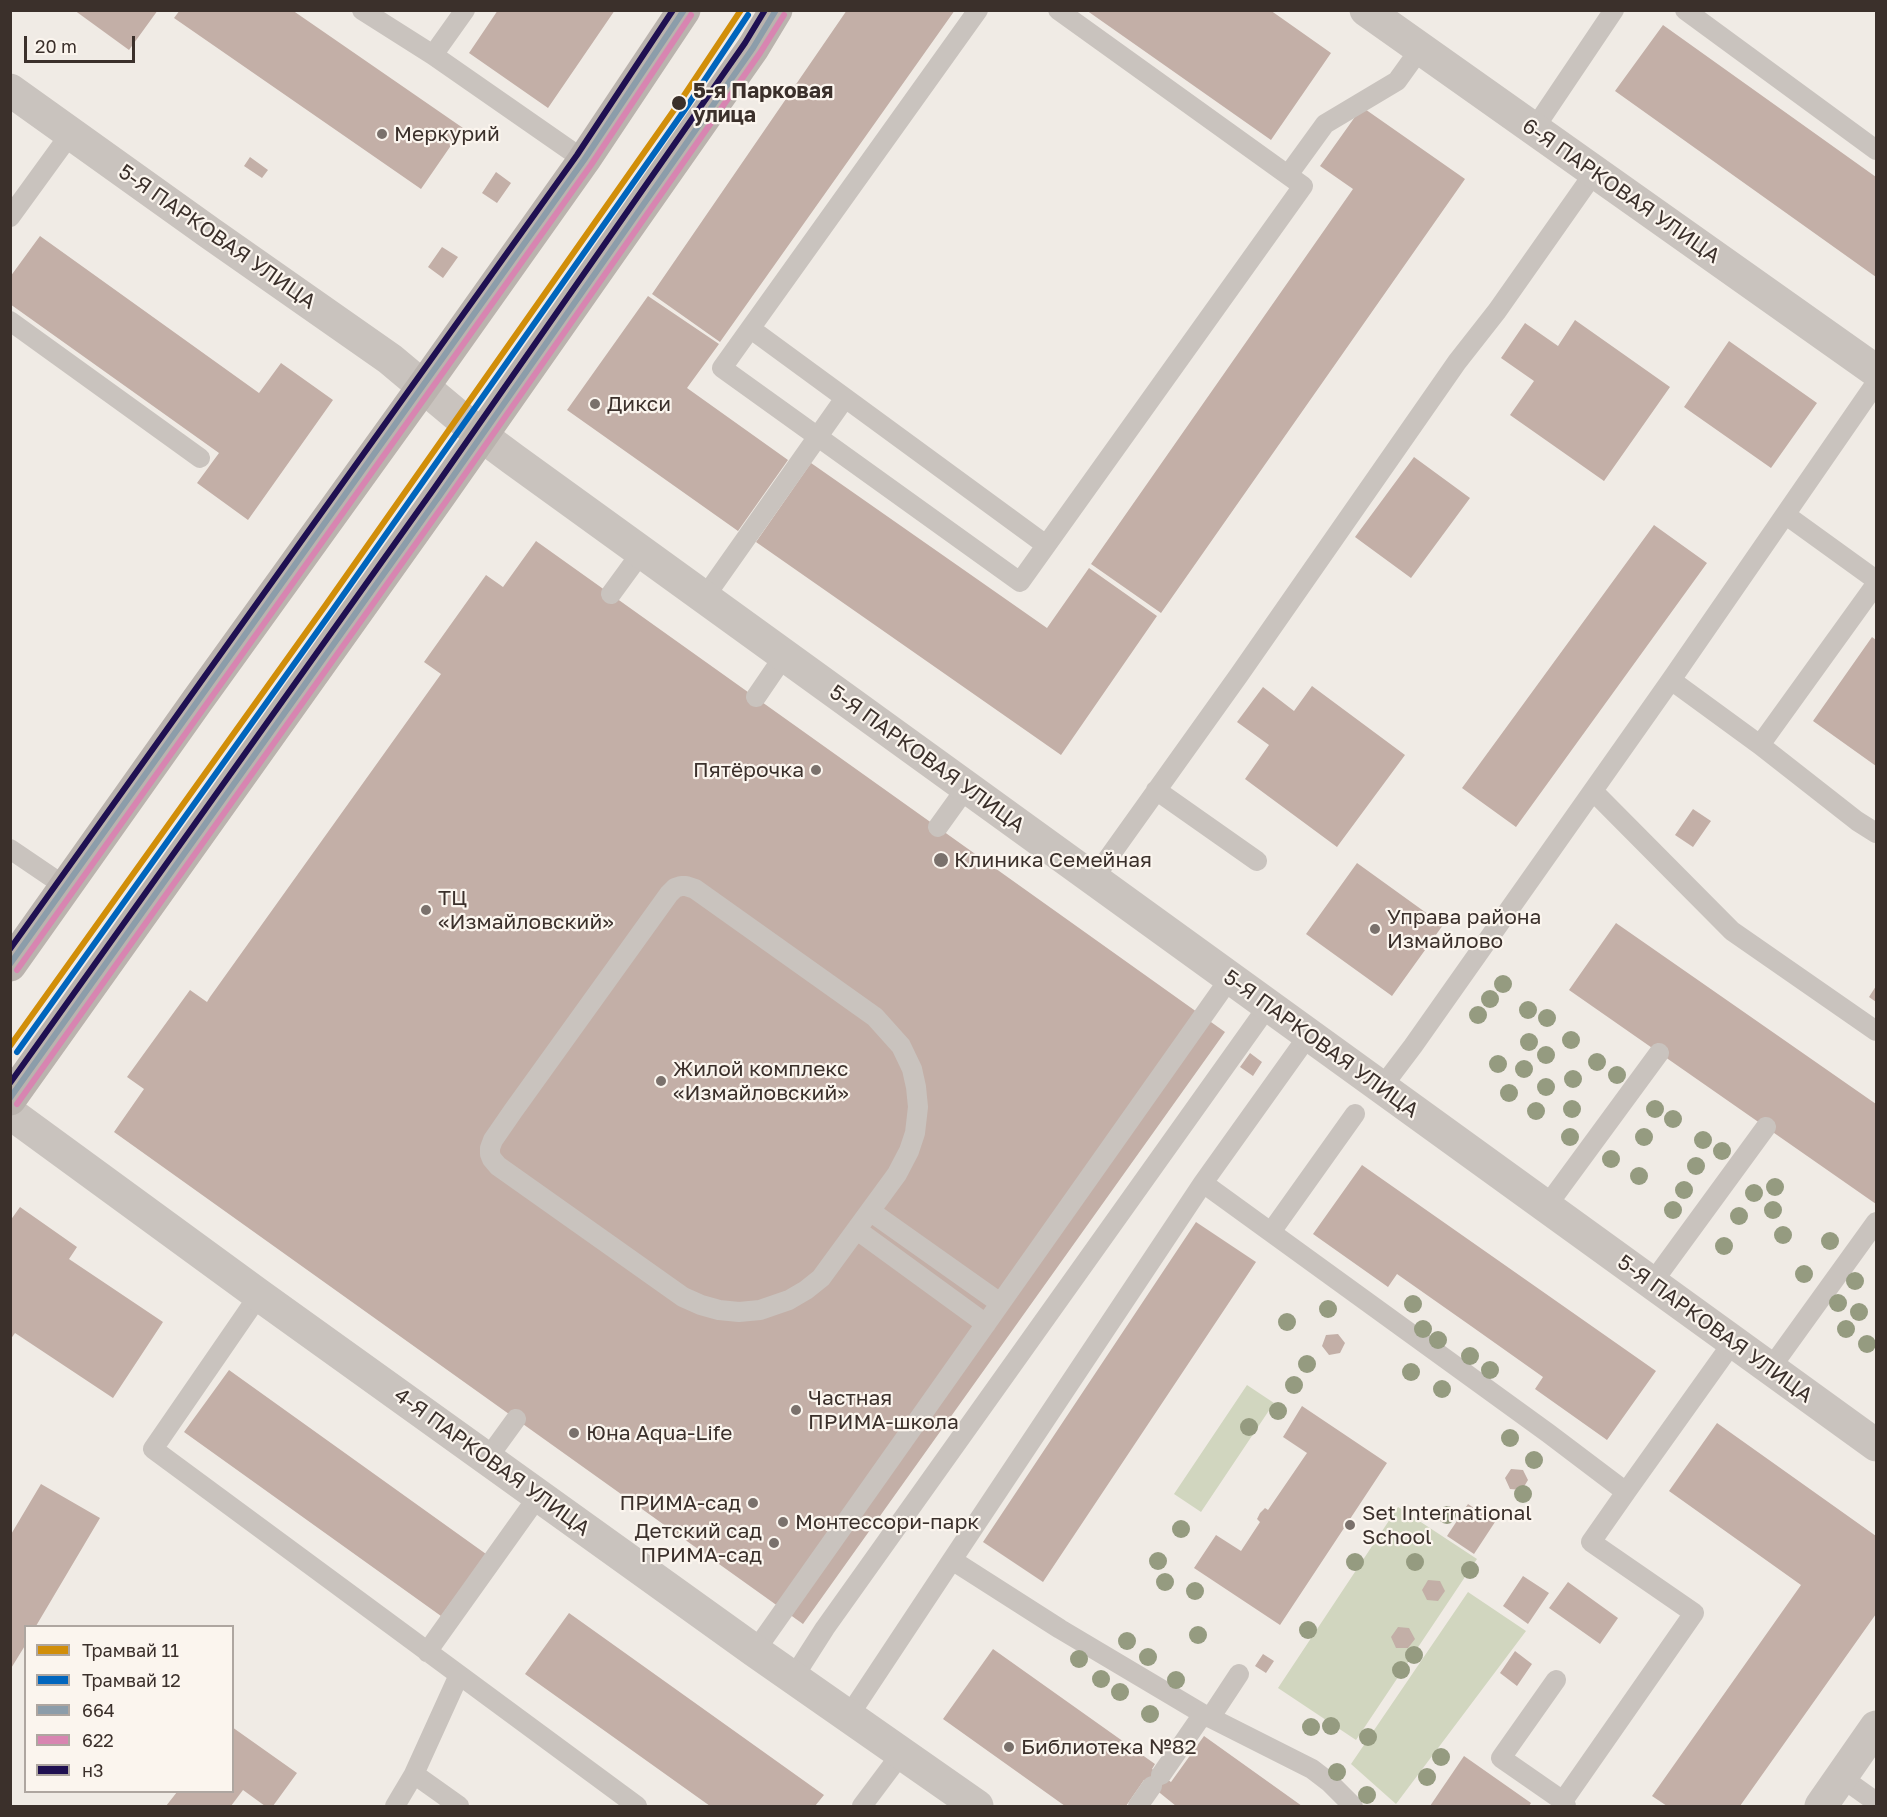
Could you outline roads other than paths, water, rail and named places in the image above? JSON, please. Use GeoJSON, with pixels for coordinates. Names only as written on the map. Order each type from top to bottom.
{"type":"FeatureCollection","features":[{"type":"Feature","properties":{"kind":"main road"},"geometry":{"type":"LineString","coordinates":[[10,965],[584,160],[684,10]]}},
{"type":"Feature","properties":{"kind":"main road"},"geometry":{"type":"LineString","coordinates":[[10,1099],[482,436],[753,48],[776,10]]}},
{"type":"Feature","properties":{"kind":"street","name":"6-Я ПАРКОВАЯ УЛИЦА"},"geometry":{"type":"LineString","coordinates":[[1366,10],[1876,371]]}},
{"type":"Feature","properties":{"kind":"street","name":"5-Я ПАРКОВАЯ УЛИЦА"},"geometry":{"type":"LineString","coordinates":[[10,90],[390,359],[482,436],[641,553],[1876,1445]]}},
{"type":"Feature","properties":{"kind":"street","name":"4-Я ПАРКОВАЯ УЛИЦА"},"geometry":{"type":"LineString","coordinates":[[10,1113],[754,1651],[977,1806]]}},
{"type":"Feature","properties":{"kind":"street"},"geometry":{"type":"LineString","coordinates":[[1821,1806],[1876,1727]]}},
{"type":"Feature","properties":{"kind":"lane"},"geometry":{"type":"LineString","coordinates":[[362,10],[434,55],[584,160]]}},
{"type":"Feature","properties":{"kind":"lane"},"geometry":{"type":"LineString","coordinates":[[434,55],[465,10]]}},
{"type":"Feature","properties":{"kind":"lane"},"geometry":{"type":"LineString","coordinates":[[978,10],[722,368],[1020,582],[1304,186],[1058,10]]}},
{"type":"Feature","properties":{"kind":"lane"},"geometry":{"type":"LineString","coordinates":[[1533,129],[1614,10]]}},
{"type":"Feature","properties":{"kind":"lane"},"geometry":{"type":"LineString","coordinates":[[1685,10],[1876,150]]}},
{"type":"Feature","properties":{"kind":"lane"},"geometry":{"type":"LineString","coordinates":[[1288,175],[1325,124],[1397,81],[1420,49]]}},
{"type":"Feature","properties":{"kind":"lane"},"geometry":{"type":"LineString","coordinates":[[10,217],[71,133]]}},
{"type":"Feature","properties":{"kind":"lane"},"geometry":{"type":"LineString","coordinates":[[1094,878],[1457,362],[1497,311],[1594,173]]}},
{"type":"Feature","properties":{"kind":"lane"},"geometry":{"type":"LineString","coordinates":[[10,321],[200,458]]}},
{"type":"Feature","properties":{"kind":"lane"},"geometry":{"type":"LineString","coordinates":[[750,329],[1046,545]]}},
{"type":"Feature","properties":{"kind":"lane"},"geometry":{"type":"LineString","coordinates":[[1382,1087],[1671,680],[1876,383]]}},
{"type":"Feature","properties":{"kind":"lane"},"geometry":{"type":"LineString","coordinates":[[704,598],[845,398]]}},
{"type":"Feature","properties":{"kind":"lane"},"geometry":{"type":"LineString","coordinates":[[1760,745],[1876,582],[1786,515]]}},
{"type":"Feature","properties":{"kind":"lane"},"geometry":{"type":"LineString","coordinates":[[611,594],[641,553]]}},
{"type":"Feature","properties":{"kind":"lane"},"geometry":{"type":"LineString","coordinates":[[756,697],[784,656]]}},
{"type":"Feature","properties":{"kind":"lane"},"geometry":{"type":"LineString","coordinates":[[1671,680],[1876,833]]}},
{"type":"Feature","properties":{"kind":"lane"},"geometry":{"type":"LineString","coordinates":[[938,827],[966,788]]}},
{"type":"Feature","properties":{"kind":"lane"},"geometry":{"type":"LineString","coordinates":[[1156,790],[1257,861]]}},
{"type":"Feature","properties":{"kind":"lane"},"geometry":{"type":"LineString","coordinates":[[1593,791],[1732,931],[1876,1031]]}},
{"type":"Feature","properties":{"kind":"lane"},"geometry":{"type":"LineString","coordinates":[[10,849],[66,887]]}},
{"type":"Feature","properties":{"kind":"lane"},"geometry":{"type":"LineString","coordinates":[[686,886],[701,893],[875,1017],[901,1046],[912,1069],[916,1087],[918,1107],[915,1133],[903,1163],[870,1211],[821,1278],[806,1290],[789,1300],[753,1311],[713,1309],[689,1300],[672,1290],[498,1166],[492,1159],[490,1148],[493,1140],[669,894],[675,888],[686,886]]}},
{"type":"Feature","properties":{"kind":"lane"},"geometry":{"type":"LineString","coordinates":[[754,1651],[1230,978]]}},
{"type":"Feature","properties":{"kind":"lane"},"geometry":{"type":"LineString","coordinates":[[793,1678],[825,1628],[1268,1006]]}},
{"type":"Feature","properties":{"kind":"lane"},"geometry":{"type":"LineString","coordinates":[[848,1717],[1203,1183],[1308,1036]]}},
{"type":"Feature","properties":{"kind":"lane"},"geometry":{"type":"LineString","coordinates":[[1546,1207],[1659,1053]]}},
{"type":"Feature","properties":{"kind":"lane"},"geometry":{"type":"LineString","coordinates":[[1271,1232],[1354,1114]]}},
{"type":"Feature","properties":{"kind":"lane"},"geometry":{"type":"LineString","coordinates":[[1652,1283],[1766,1127]]}},
{"type":"Feature","properties":{"kind":"lane"},"geometry":{"type":"LineString","coordinates":[[1203,1183],[1626,1492]]}},
{"type":"Feature","properties":{"kind":"lane"},"geometry":{"type":"LineString","coordinates":[[870,1211],[1000,1303]]}},
{"type":"Feature","properties":{"kind":"lane"},"geometry":{"type":"LineString","coordinates":[[1770,1369],[1876,1222]]}},
{"type":"Feature","properties":{"kind":"lane"},"geometry":{"type":"LineString","coordinates":[[857,1230],[986,1324]]}},
{"type":"Feature","properties":{"kind":"lane"},"geometry":{"type":"LineString","coordinates":[[259,1295],[153,1449],[637,1806]]}},
{"type":"Feature","properties":{"kind":"lane"},"geometry":{"type":"LineString","coordinates":[[1556,1680],[1501,1758],[1565,1804],[1694,1613],[1591,1542],[1733,1342]]}},
{"type":"Feature","properties":{"kind":"lane"},"geometry":{"type":"LineString","coordinates":[[487,1459],[516,1419]]}},
{"type":"Feature","properties":{"kind":"lane"},"geometry":{"type":"LineString","coordinates":[[427,1652],[539,1496]]}},
{"type":"Feature","properties":{"kind":"lane"},"geometry":{"type":"LineString","coordinates":[[952,1560],[1060,1629],[1207,1716],[1312,1769],[1353,1806]]}},
{"type":"Feature","properties":{"kind":"lane"},"geometry":{"type":"LineString","coordinates":[[1138,1806],[1239,1674]]}},
{"type":"Feature","properties":{"kind":"lane"},"geometry":{"type":"LineString","coordinates":[[395,1806],[414,1774],[459,1675]]}},
{"type":"Feature","properties":{"kind":"lane"},"geometry":{"type":"LineString","coordinates":[[862,1806],[901,1754]]}},
{"type":"Feature","properties":{"kind":"lane"},"geometry":{"type":"LineString","coordinates":[[414,1774],[459,1806]]}},
{"type":"Feature","properties":{"kind":"lane"},"geometry":{"type":"LineString","coordinates":[[1841,1777],[1876,1802]]}},
{"type":"Feature","properties":{"kind":"tram line","name":"11"},"geometry":{"type":"LineString","coordinates":[[10,1046],[325,606],[679,103],[741,10]]}},
{"type":"Feature","properties":{"kind":"tram line","name":"12"},"geometry":{"type":"LineString","coordinates":[[17,1052],[332,611],[686,108],[748,15]]}},
{"type":"Feature","properties":{"kind":"place","name":"5-я Парковая улица"},"geometry":{"type":"Point","coordinates":[679,103]}},
{"type":"Feature","properties":{"kind":"place","name":"Меркурий"},"geometry":{"type":"Point","coordinates":[382,134]}},
{"type":"Feature","properties":{"kind":"place","name":"Дикси"},"geometry":{"type":"Point","coordinates":[595,404]}},
{"type":"Feature","properties":{"kind":"place","name":"Пятёрочка"},"geometry":{"type":"Point","coordinates":[816,770]}},
{"type":"Feature","properties":{"kind":"place","name":"Клиника Семейная"},"geometry":{"type":"Point","coordinates":[941,860]}},
{"type":"Feature","properties":{"kind":"place","name":"ТЦ «Измайловский»"},"geometry":{"type":"Point","coordinates":[426,910]}},
{"type":"Feature","properties":{"kind":"place","name":"Управа района Измайлово"},"geometry":{"type":"Point","coordinates":[1375,929]}},
{"type":"Feature","properties":{"kind":"place","name":"Жилой комплекс «Измайловский»"},"geometry":{"type":"Point","coordinates":[661,1081]}},
{"type":"Feature","properties":{"kind":"place","name":"Частная ПРИМА-школа"},"geometry":{"type":"Point","coordinates":[796,1410]}},
{"type":"Feature","properties":{"kind":"place","name":"Юна Aqua-Life"},"geometry":{"type":"Point","coordinates":[574,1433]}},
{"type":"Feature","properties":{"kind":"place","name":"ПРИМА-сад"},"geometry":{"type":"Point","coordinates":[753,1503]}},
{"type":"Feature","properties":{"kind":"place","name":"Монтессори-парк"},"geometry":{"type":"Point","coordinates":[783,1522]}},
{"type":"Feature","properties":{"kind":"place","name":"Set International School"},"geometry":{"type":"Point","coordinates":[1350,1525]}},
{"type":"Feature","properties":{"kind":"place","name":"Детский сад ПРИМА-сад"},"geometry":{"type":"Point","coordinates":[774,1543]}},
{"type":"Feature","properties":{"kind":"place","name":"Библиотека №82"},"geometry":{"type":"Point","coordinates":[1009,1747]}}]}
